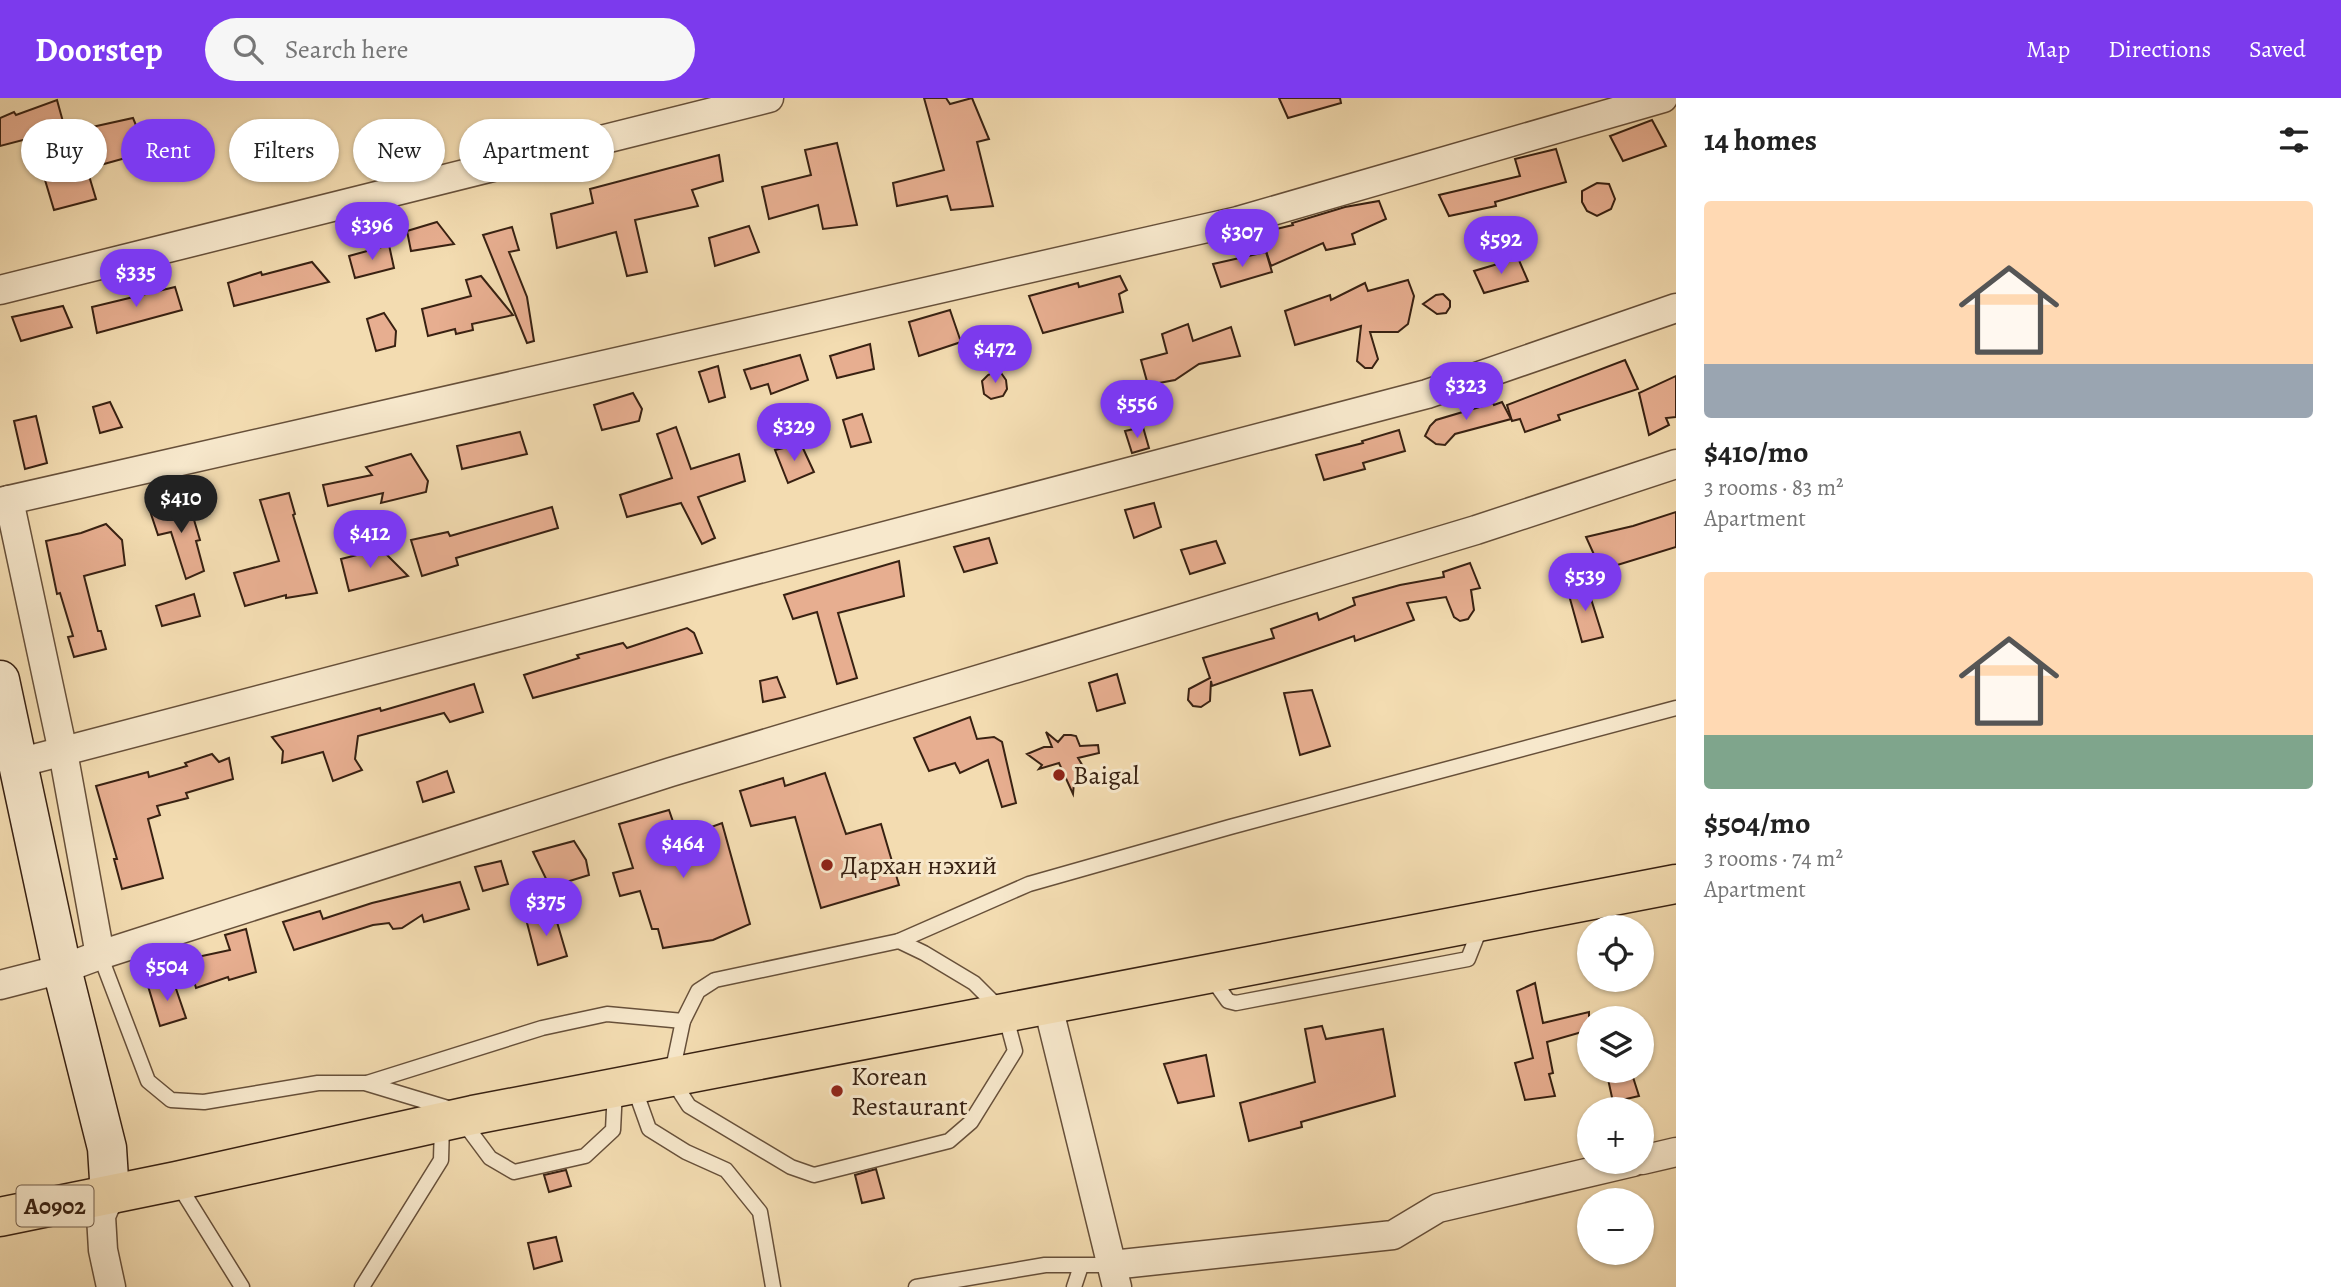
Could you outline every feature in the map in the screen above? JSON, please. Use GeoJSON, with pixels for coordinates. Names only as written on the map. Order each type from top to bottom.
{"type":"FeatureCollection","features":[{"type":"Feature","properties":{"kind":"highway","name":"A0902"},"geometry":{"type":"LineString","coordinates":[[0,1216],[110,1195],[458,1119],[1209,975],[1310,972],[1483,921],[1676,884]]}},
{"type":"Feature","properties":{"kind":"street"},"geometry":{"type":"LineString","coordinates":[[0,290],[769,98]]}},
{"type":"Feature","properties":{"kind":"street"},"geometry":{"type":"LineString","coordinates":[[100,955],[63,752],[5,501],[1238,221],[1663,98]]}},
{"type":"Feature","properties":{"kind":"street"},"geometry":{"type":"LineString","coordinates":[[18,763],[1427,394],[1676,308]]}},
{"type":"Feature","properties":{"kind":"street"},"geometry":{"type":"LineString","coordinates":[[0,985],[62,970],[100,955],[671,772],[1476,530],[1676,464]]}},
{"type":"Feature","properties":{"kind":"street"},"geometry":{"type":"LineString","coordinates":[[0,680],[62,970],[107,1148],[110,1195],[101,1216],[103,1250],[111,1287]]}},
{"type":"Feature","properties":{"kind":"street"},"geometry":{"type":"LineString","coordinates":[[1048,1006],[1114,1276],[1394,1235],[1438,1208],[1582,1174]]}},
{"type":"Feature","properties":{"kind":"street"},"geometry":{"type":"LineString","coordinates":[[1654,1157],[1676,1152]]}},
{"type":"Feature","properties":{"kind":"lane"},"geometry":{"type":"LineString","coordinates":[[899,941],[974,983],[1005,1014],[1016,1051],[971,1122],[949,1141],[814,1175],[790,1167],[689,1106],[671,1078],[682,1021],[698,991],[715,980],[899,941],[1029,884],[1230,827],[1676,708]]}},
{"type":"Feature","properties":{"kind":"lane"},"geometry":{"type":"LineString","coordinates":[[100,955],[148,1082],[171,1100],[204,1102],[317,1083],[365,1083],[542,1028],[607,1014],[682,1021]]}},
{"type":"Feature","properties":{"kind":"lane"},"geometry":{"type":"LineString","coordinates":[[365,1083],[458,1119],[490,1158],[514,1172],[586,1156],[613,1130],[624,1087]]}},
{"type":"Feature","properties":{"kind":"lane"},"geometry":{"type":"LineString","coordinates":[[624,1087],[649,1129],[686,1152],[726,1170],[760,1212],[773,1287]]}},
{"type":"Feature","properties":{"kind":"lane"},"geometry":{"type":"LineString","coordinates":[[362,1287],[442,1160],[458,1119]]}},
{"type":"Feature","properties":{"kind":"lane"},"geometry":{"type":"LineString","coordinates":[[176,1181],[242,1287]]}},
{"type":"Feature","properties":{"kind":"lane"},"geometry":{"type":"LineString","coordinates":[[916,1287],[1062,1264],[1081,1266],[1114,1276]]}},
{"type":"Feature","properties":{"kind":"lane"},"geometry":{"type":"LineString","coordinates":[[1074,1287],[1081,1266]]}},
{"type":"Feature","properties":{"kind":"building"},"geometry":{"type":"Polygon","coordinates":[[[924,98],[946,98],[950,104],[972,98],[989,139],[977,142],[993,206],[951,210],[947,196],[897,206],[893,183],[944,170],[924,98]]]}},
{"type":"Feature","properties":{"kind":"building"},"geometry":{"type":"Polygon","coordinates":[[[1279,98],[1340,98],[1341,103],[1288,118],[1279,98]]]}},
{"type":"Feature","properties":{"kind":"building"},"geometry":{"type":"Polygon","coordinates":[[[57,100],[62,119],[21,119],[21,141],[0,146],[0,118],[14,112],[16,115],[57,100]]]}},
{"type":"Feature","properties":{"kind":"building"},"geometry":{"type":"Polygon","coordinates":[[[1652,120],[1666,146],[1623,161],[1610,136],[1652,120]]]}},
{"type":"Feature","properties":{"kind":"building"},"geometry":{"type":"Polygon","coordinates":[[[121,121],[121,159],[107,163],[107,124],[121,121]]]}},
{"type":"Feature","properties":{"kind":"building"},"geometry":{"type":"Polygon","coordinates":[[[837,143],[857,225],[823,229],[818,205],[769,219],[762,187],[811,175],[805,150],[837,143]]]}},
{"type":"Feature","properties":{"kind":"building"},"geometry":{"type":"Polygon","coordinates":[[[1556,149],[1566,182],[1495,202],[1496,206],[1449,216],[1439,195],[1520,176],[1515,159],[1556,149]]]}},
{"type":"Feature","properties":{"kind":"building"},"geometry":{"type":"Polygon","coordinates":[[[719,155],[723,181],[692,190],[698,206],[635,220],[647,272],[627,276],[616,232],[557,248],[551,214],[593,203],[590,189],[719,155]]]}},
{"type":"Feature","properties":{"kind":"building"},"geometry":{"type":"Polygon","coordinates":[[[46,182],[91,182],[96,199],[54,210],[46,182]]]}},
{"type":"Feature","properties":{"kind":"building"},"geometry":{"type":"Polygon","coordinates":[[[1597,183],[1609,184],[1615,199],[1611,209],[1597,216],[1587,211],[1582,202],[1582,191],[1597,183]]]}},
{"type":"Feature","properties":{"kind":"building"},"geometry":{"type":"Polygon","coordinates":[[[1379,201],[1386,219],[1352,234],[1355,244],[1326,250],[1323,243],[1271,266],[1260,233],[1345,207],[1379,201]]]}},
{"type":"Feature","properties":{"kind":"building"},"geometry":{"type":"Polygon","coordinates":[[[437,222],[454,244],[411,251],[407,231],[437,222]]]}},
{"type":"Feature","properties":{"kind":"building"},"geometry":{"type":"Polygon","coordinates":[[[749,226],[759,252],[715,266],[709,238],[749,226]]]}},
{"type":"Feature","properties":{"kind":"building"},"geometry":{"type":"Polygon","coordinates":[[[512,227],[519,250],[509,252],[527,297],[534,341],[527,343],[483,235],[512,227]]]}},
{"type":"Feature","properties":{"kind":"building"},"geometry":{"type":"Polygon","coordinates":[[[389,245],[394,268],[355,278],[349,256],[389,245]]]}},
{"type":"Feature","properties":{"kind":"building"},"geometry":{"type":"Polygon","coordinates":[[[1266,252],[1272,272],[1221,287],[1213,264],[1266,252]]]}},
{"type":"Feature","properties":{"kind":"building"},"geometry":{"type":"Polygon","coordinates":[[[1518,258],[1528,281],[1484,293],[1474,271],[1518,258]]]}},
{"type":"Feature","properties":{"kind":"building"},"geometry":{"type":"Polygon","coordinates":[[[312,262],[329,282],[234,306],[228,283],[261,272],[262,275],[312,262]]]}},
{"type":"Feature","properties":{"kind":"building"},"geometry":{"type":"Polygon","coordinates":[[[481,276],[513,315],[472,324],[473,330],[456,334],[455,329],[428,336],[422,309],[471,296],[466,280],[481,276]]]}},
{"type":"Feature","properties":{"kind":"building"},"geometry":{"type":"Polygon","coordinates":[[[1120,276],[1127,290],[1119,294],[1123,312],[1043,333],[1029,296],[1078,283],[1079,287],[1120,276]]]}},
{"type":"Feature","properties":{"kind":"building"},"geometry":{"type":"Polygon","coordinates":[[[1408,280],[1414,296],[1408,324],[1398,332],[1370,332],[1378,359],[1372,368],[1365,368],[1357,361],[1361,326],[1295,345],[1285,311],[1330,295],[1331,300],[1365,283],[1368,291],[1408,280]]]}},
{"type":"Feature","properties":{"kind":"building"},"geometry":{"type":"Polygon","coordinates":[[[175,287],[182,310],[97,333],[92,307],[175,287]]]}},
{"type":"Feature","properties":{"kind":"building"},"geometry":{"type":"Polygon","coordinates":[[[1443,294],[1450,301],[1446,313],[1437,314],[1423,304],[1436,295],[1443,294]]]}},
{"type":"Feature","properties":{"kind":"building"},"geometry":{"type":"Polygon","coordinates":[[[63,306],[72,327],[21,341],[12,317],[63,306]]]}},
{"type":"Feature","properties":{"kind":"building"},"geometry":{"type":"Polygon","coordinates":[[[950,310],[961,342],[919,356],[909,322],[950,310]]]}},
{"type":"Feature","properties":{"kind":"building"},"geometry":{"type":"Polygon","coordinates":[[[384,313],[396,331],[395,346],[376,351],[367,319],[384,313]]]}},
{"type":"Feature","properties":{"kind":"building"},"geometry":{"type":"Polygon","coordinates":[[[1188,324],[1193,341],[1231,327],[1240,356],[1199,364],[1175,380],[1148,385],[1141,360],[1167,353],[1162,334],[1188,324]]]}},
{"type":"Feature","properties":{"kind":"building"},"geometry":{"type":"Polygon","coordinates":[[[1018,329],[1025,344],[1003,352],[998,332],[1018,329]]]}},
{"type":"Feature","properties":{"kind":"building"},"geometry":{"type":"Polygon","coordinates":[[[870,344],[874,369],[837,378],[830,356],[870,344]]]}},
{"type":"Feature","properties":{"kind":"building"},"geometry":{"type":"Polygon","coordinates":[[[800,355],[808,380],[771,394],[768,384],[751,389],[744,370],[800,355]]]}},
{"type":"Feature","properties":{"kind":"building"},"geometry":{"type":"Polygon","coordinates":[[[1625,360],[1638,389],[1558,415],[1560,420],[1525,432],[1520,419],[1512,421],[1507,405],[1625,360]]]}},
{"type":"Feature","properties":{"kind":"building"},"geometry":{"type":"Polygon","coordinates":[[[718,366],[725,397],[709,402],[699,372],[718,366]]]}},
{"type":"Feature","properties":{"kind":"building"},"geometry":{"type":"Polygon","coordinates":[[[999,370],[1006,380],[1007,389],[1003,396],[991,399],[984,394],[982,381],[999,370]]]}},
{"type":"Feature","properties":{"kind":"building"},"geometry":{"type":"Polygon","coordinates":[[[1676,376],[1676,417],[1666,418],[1669,425],[1649,435],[1639,393],[1676,376]]]}},
{"type":"Feature","properties":{"kind":"building"},"geometry":{"type":"Polygon","coordinates":[[[633,393],[642,409],[639,421],[602,430],[594,405],[633,393]]]}},
{"type":"Feature","properties":{"kind":"building"},"geometry":{"type":"Polygon","coordinates":[[[110,402],[122,427],[100,433],[93,407],[110,402]]]}},
{"type":"Feature","properties":{"kind":"building"},"geometry":{"type":"Polygon","coordinates":[[[1502,402],[1511,419],[1455,434],[1445,445],[1436,444],[1425,436],[1436,420],[1502,402]]]}},
{"type":"Feature","properties":{"kind":"building"},"geometry":{"type":"Polygon","coordinates":[[[862,414],[871,442],[851,447],[843,420],[862,414]]]}},
{"type":"Feature","properties":{"kind":"building"},"geometry":{"type":"Polygon","coordinates":[[[36,416],[47,463],[25,469],[14,421],[36,416]]]}},
{"type":"Feature","properties":{"kind":"building"},"geometry":{"type":"Polygon","coordinates":[[[676,427],[691,469],[739,454],[745,481],[698,497],[715,538],[702,544],[681,503],[627,517],[620,495],[672,478],[657,434],[676,427]]]}},
{"type":"Feature","properties":{"kind":"building"},"geometry":{"type":"Polygon","coordinates":[[[1143,427],[1149,448],[1132,453],[1125,431],[1143,427]]]}},
{"type":"Feature","properties":{"kind":"building"},"geometry":{"type":"Polygon","coordinates":[[[1399,430],[1405,451],[1363,463],[1365,469],[1324,480],[1316,455],[1399,430]]]}},
{"type":"Feature","properties":{"kind":"building"},"geometry":{"type":"Polygon","coordinates":[[[520,432],[527,454],[462,469],[457,446],[520,432]]]}},
{"type":"Feature","properties":{"kind":"building"},"geometry":{"type":"Polygon","coordinates":[[[801,444],[814,472],[788,483],[775,450],[801,444]]]}},
{"type":"Feature","properties":{"kind":"building"},"geometry":{"type":"Polygon","coordinates":[[[411,454],[428,481],[426,492],[381,503],[383,493],[328,506],[323,485],[372,475],[366,467],[411,454]]]}},
{"type":"Feature","properties":{"kind":"building"},"geometry":{"type":"Polygon","coordinates":[[[289,493],[317,593],[286,598],[286,595],[245,606],[234,573],[279,561],[260,500],[289,493]]]}},
{"type":"Feature","properties":{"kind":"building"},"geometry":{"type":"Polygon","coordinates":[[[189,503],[200,540],[196,541],[204,571],[186,579],[171,532],[158,535],[150,511],[189,503]]]}},
{"type":"Feature","properties":{"kind":"building"},"geometry":{"type":"Polygon","coordinates":[[[1154,503],[1161,527],[1134,538],[1125,510],[1154,503]]]}},
{"type":"Feature","properties":{"kind":"building"},"geometry":{"type":"Polygon","coordinates":[[[552,507],[558,528],[456,558],[458,565],[422,576],[411,540],[448,532],[450,536],[552,507]]]}},
{"type":"Feature","properties":{"kind":"building"},"geometry":{"type":"Polygon","coordinates":[[[1676,512],[1676,547],[1601,570],[1586,537],[1676,512]]]}},
{"type":"Feature","properties":{"kind":"building"},"geometry":{"type":"Polygon","coordinates":[[[106,524],[122,540],[125,565],[84,576],[98,631],[101,631],[106,649],[74,657],[68,637],[73,636],[60,593],[57,594],[46,541],[106,524]]]}},
{"type":"Feature","properties":{"kind":"building"},"geometry":{"type":"Polygon","coordinates":[[[989,538],[997,563],[964,572],[954,547],[989,538]]]}},
{"type":"Feature","properties":{"kind":"building"},"geometry":{"type":"Polygon","coordinates":[[[1216,541],[1225,563],[1190,574],[1181,550],[1216,541]]]}},
{"type":"Feature","properties":{"kind":"building"},"geometry":{"type":"Polygon","coordinates":[[[381,549],[408,576],[349,591],[341,559],[381,549]]]}},
{"type":"Feature","properties":{"kind":"building"},"geometry":{"type":"Polygon","coordinates":[[[899,561],[904,596],[838,613],[857,678],[837,684],[817,612],[793,619],[784,595],[899,561]]]}},
{"type":"Feature","properties":{"kind":"building"},"geometry":{"type":"Polygon","coordinates":[[[1470,563],[1480,588],[1471,590],[1474,610],[1468,619],[1460,621],[1454,617],[1446,597],[1407,603],[1414,620],[1355,641],[1354,636],[1212,686],[1211,681],[1210,701],[1201,707],[1193,706],[1188,700],[1189,689],[1210,678],[1203,658],[1274,638],[1271,629],[1317,613],[1319,620],[1355,605],[1353,598],[1444,577],[1443,572],[1470,563]]]}},
{"type":"Feature","properties":{"kind":"building"},"geometry":{"type":"Polygon","coordinates":[[[1586,583],[1603,637],[1582,642],[1567,588],[1586,583]]]}},
{"type":"Feature","properties":{"kind":"building"},"geometry":{"type":"Polygon","coordinates":[[[194,594],[200,616],[162,626],[156,606],[194,594]]]}},
{"type":"Feature","properties":{"kind":"building"},"geometry":{"type":"Polygon","coordinates":[[[687,628],[694,633],[702,653],[533,698],[524,675],[579,658],[577,655],[623,643],[627,648],[687,628]]]}},
{"type":"Feature","properties":{"kind":"building"},"geometry":{"type":"Polygon","coordinates":[[[1117,674],[1125,703],[1097,711],[1089,683],[1117,674]]]}},
{"type":"Feature","properties":{"kind":"building"},"geometry":{"type":"Polygon","coordinates":[[[777,677],[785,697],[763,702],[760,681],[777,677]]]}},
{"type":"Feature","properties":{"kind":"building"},"geometry":{"type":"Polygon","coordinates":[[[474,684],[483,712],[450,722],[444,713],[358,736],[355,759],[362,770],[333,781],[323,752],[282,763],[283,751],[272,737],[380,708],[381,711],[474,684]]]}},
{"type":"Feature","properties":{"kind":"building"},"geometry":{"type":"Polygon","coordinates":[[[1312,690],[1330,746],[1300,755],[1284,693],[1312,690]]]}},
{"type":"Feature","properties":{"kind":"building"},"geometry":{"type":"Polygon","coordinates":[[[970,717],[977,739],[994,737],[1002,742],[1016,803],[1002,807],[988,760],[960,773],[955,763],[929,771],[914,738],[970,717]]]}},
{"type":"Feature","properties":{"kind":"building"},"geometry":{"type":"Polygon","coordinates":[[[1046,732],[1058,742],[1064,735],[1071,735],[1076,736],[1080,746],[1098,745],[1099,753],[1078,758],[1085,775],[1074,783],[1073,794],[1059,763],[1039,769],[1042,765],[1027,754],[1044,747],[1052,747],[1046,732]]]}},
{"type":"Feature","properties":{"kind":"building"},"geometry":{"type":"Polygon","coordinates":[[[212,754],[219,762],[229,758],[233,779],[186,793],[188,798],[157,806],[160,815],[148,819],[163,878],[122,889],[114,859],[117,859],[96,786],[148,772],[149,777],[187,766],[185,763],[212,754]]]}},
{"type":"Feature","properties":{"kind":"building"},"geometry":{"type":"Polygon","coordinates":[[[447,771],[454,792],[423,802],[417,782],[447,771]]]}},
{"type":"Feature","properties":{"kind":"building"},"geometry":{"type":"Polygon","coordinates":[[[825,773],[846,834],[881,824],[899,885],[821,908],[795,817],[751,826],[740,791],[783,778],[785,786],[825,773]]]}},
{"type":"Feature","properties":{"kind":"building"},"geometry":{"type":"Polygon","coordinates":[[[669,810],[679,839],[722,823],[750,924],[713,940],[663,948],[658,929],[652,929],[640,891],[620,896],[613,873],[633,868],[619,824],[669,810]]]}},
{"type":"Feature","properties":{"kind":"building"},"geometry":{"type":"Polygon","coordinates":[[[574,841],[586,860],[589,875],[550,887],[533,852],[574,841]]]}},
{"type":"Feature","properties":{"kind":"building"},"geometry":{"type":"Polygon","coordinates":[[[501,861],[508,884],[483,891],[475,867],[501,861]]]}},
{"type":"Feature","properties":{"kind":"building"},"geometry":{"type":"Polygon","coordinates":[[[460,882],[469,909],[424,922],[422,915],[402,928],[393,929],[389,923],[373,925],[294,950],[283,922],[320,911],[323,919],[372,903],[460,882]]]}},
{"type":"Feature","properties":{"kind":"building"},"geometry":{"type":"Polygon","coordinates":[[[554,912],[567,956],[538,965],[526,919],[554,912]]]}},
{"type":"Feature","properties":{"kind":"building"},"geometry":{"type":"Polygon","coordinates":[[[246,929],[256,972],[229,980],[228,977],[196,988],[188,959],[230,950],[225,935],[246,929]]]}},
{"type":"Feature","properties":{"kind":"building"},"geometry":{"type":"Polygon","coordinates":[[[173,980],[186,1018],[160,1026],[148,986],[173,980]]]}},
{"type":"Feature","properties":{"kind":"building"},"geometry":{"type":"Polygon","coordinates":[[[1535,983],[1543,1023],[1577,1015],[1577,1033],[1547,1042],[1553,1073],[1549,1074],[1555,1096],[1525,1100],[1515,1063],[1533,1058],[1517,991],[1535,983]]]}},
{"type":"Feature","properties":{"kind":"building"},"geometry":{"type":"Polygon","coordinates":[[[1322,1026],[1326,1039],[1383,1029],[1395,1096],[1301,1122],[1302,1127],[1249,1141],[1240,1103],[1315,1082],[1305,1029],[1322,1026]]]}},
{"type":"Feature","properties":{"kind":"building"},"geometry":{"type":"Polygon","coordinates":[[[1206,1055],[1214,1096],[1178,1103],[1164,1064],[1206,1055]]]}},
{"type":"Feature","properties":{"kind":"building"},"geometry":{"type":"Polygon","coordinates":[[[1609,1083],[1635,1083],[1639,1096],[1635,1097],[1612,1097],[1609,1083]]]}},
{"type":"Feature","properties":{"kind":"building"},"geometry":{"type":"Polygon","coordinates":[[[876,1169],[884,1198],[862,1203],[855,1175],[876,1169]]]}},
{"type":"Feature","properties":{"kind":"building"},"geometry":{"type":"Polygon","coordinates":[[[566,1170],[571,1186],[549,1192],[544,1175],[566,1170]]]}},
{"type":"Feature","properties":{"kind":"building"},"geometry":{"type":"Polygon","coordinates":[[[556,1237],[562,1261],[534,1269],[528,1243],[556,1237]]]}},
{"type":"Feature","properties":{"kind":"place","name":"Baigal"},"geometry":{"type":"Point","coordinates":[1059,775]}},
{"type":"Feature","properties":{"kind":"place","name":"Дархан нэхий"},"geometry":{"type":"Point","coordinates":[827,865]}},
{"type":"Feature","properties":{"kind":"place","name":"Korean Restaurant"},"geometry":{"type":"Point","coordinates":[837,1091]}}]}
